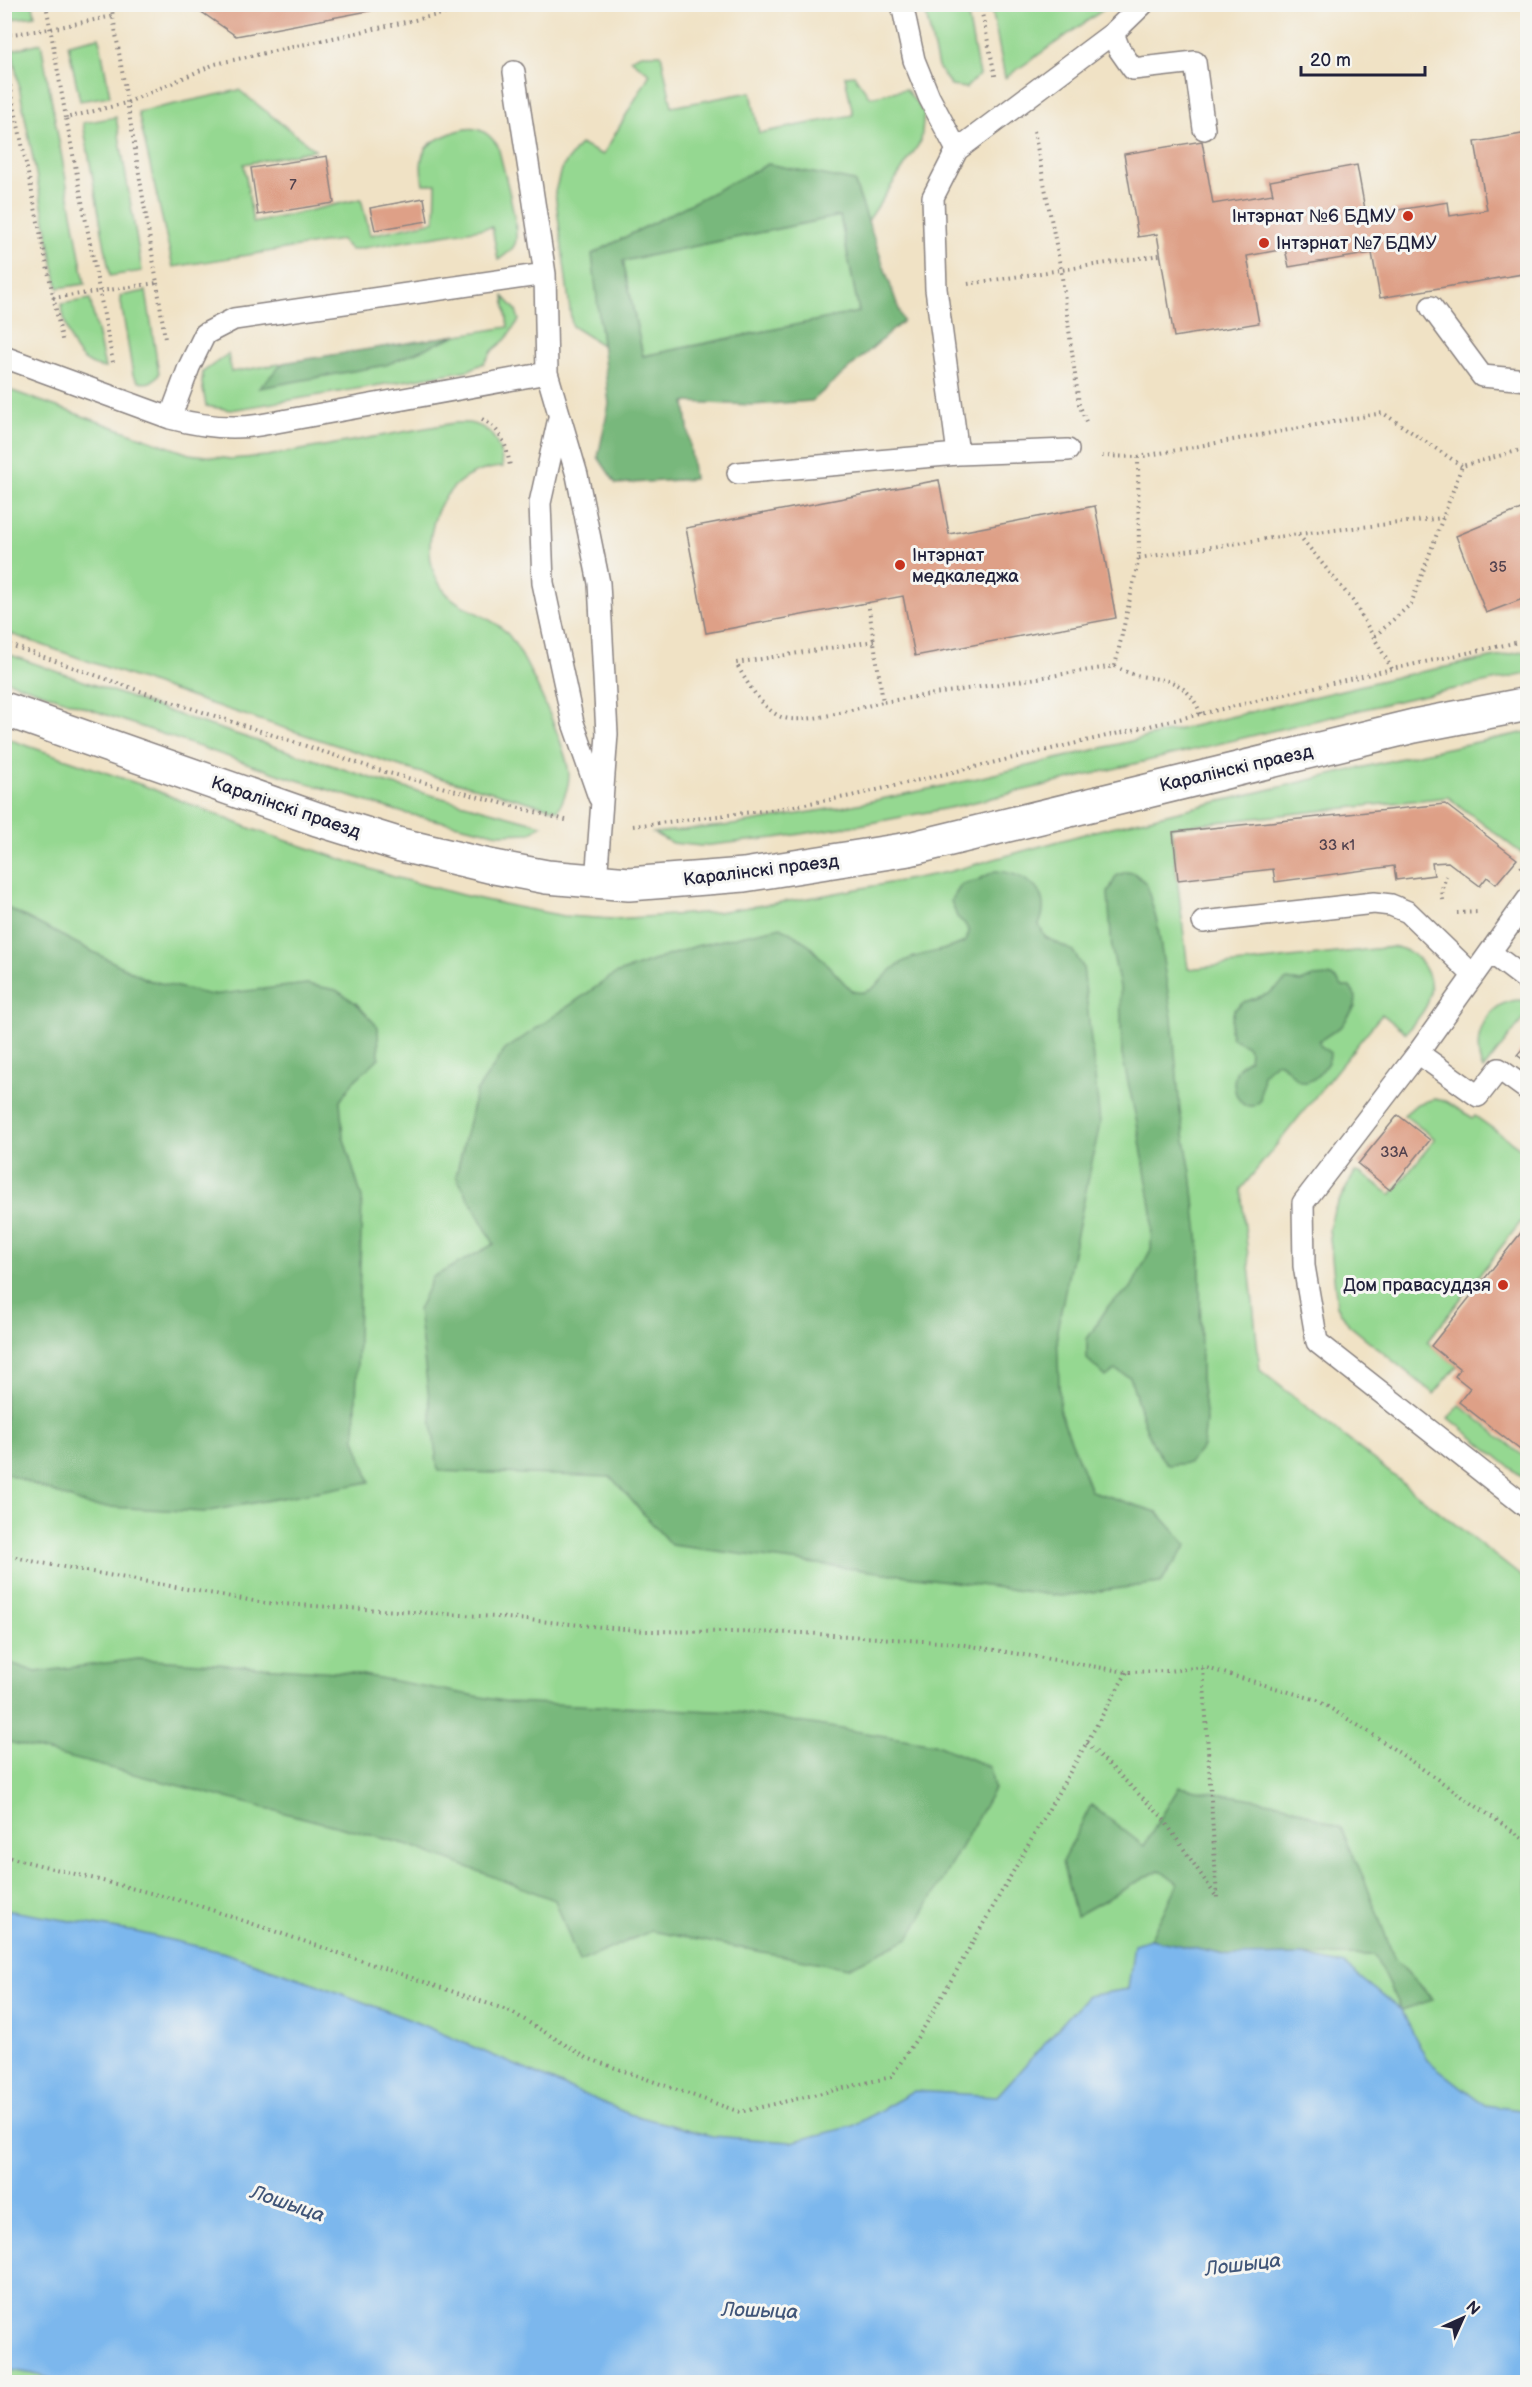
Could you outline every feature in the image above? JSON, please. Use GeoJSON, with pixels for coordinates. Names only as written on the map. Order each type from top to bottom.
{"type":"FeatureCollection","features":[{"type":"Feature","properties":{"kind":"street","name":"Каралінскі праезд"},"geometry":{"type":"LineString","coordinates":[[4,709],[317,819],[401,845],[522,873],[629,884],[709,879],[909,849],[1414,726],[1527,704]]}},
{"type":"Feature","properties":{"kind":"lane"},"geometry":{"type":"LineString","coordinates":[[902,4],[914,60],[928,97],[957,150]]}},
{"type":"Feature","properties":{"kind":"lane"},"geometry":{"type":"LineString","coordinates":[[958,454],[936,289],[933,197],[957,150],[1113,33],[1143,4]]}},
{"type":"Feature","properties":{"kind":"lane"},"geometry":{"type":"LineString","coordinates":[[1113,33],[1119,49],[1133,69],[1195,62],[1204,129]]}},
{"type":"Feature","properties":{"kind":"lane"},"geometry":{"type":"LineString","coordinates":[[514,72],[545,274],[547,373],[577,475],[599,584],[607,734],[596,882]]}},
{"type":"Feature","properties":{"kind":"lane"},"geometry":{"type":"LineString","coordinates":[[170,418],[189,367],[205,334],[234,319],[545,274]]}},
{"type":"Feature","properties":{"kind":"lane"},"geometry":{"type":"LineString","coordinates":[[1431,307],[1482,376],[1527,380]]}},
{"type":"Feature","properties":{"kind":"lane"},"geometry":{"type":"LineString","coordinates":[[4,357],[170,418],[210,427],[244,427],[547,373]]}},
{"type":"Feature","properties":{"kind":"lane"},"geometry":{"type":"LineString","coordinates":[[559,416],[540,503],[543,582],[573,723],[602,816]]}},
{"type":"Feature","properties":{"kind":"lane"},"geometry":{"type":"LineString","coordinates":[[738,473],[958,454],[1068,450]]}},
{"type":"Feature","properties":{"kind":"lane"},"geometry":{"type":"LineString","coordinates":[[1527,899],[1418,1053],[1303,1203],[1304,1266],[1317,1342],[1527,1508]]}},
{"type":"Feature","properties":{"kind":"lane"},"geometry":{"type":"LineString","coordinates":[[1203,922],[1374,903],[1391,905],[1408,912],[1473,975]]}},
{"type":"Feature","properties":{"kind":"lane"},"geometry":{"type":"LineString","coordinates":[[1490,952],[1527,981]]}},
{"type":"Feature","properties":{"kind":"lane"},"geometry":{"type":"LineString","coordinates":[[1418,1053],[1478,1096],[1499,1070],[1527,1090]]}},
{"type":"Feature","properties":{"kind":"path"},"geometry":{"type":"LineString","coordinates":[[46,4],[115,371]]}},
{"type":"Feature","properties":{"kind":"path"},"geometry":{"type":"LineString","coordinates":[[54,298],[158,283],[111,4]]}},
{"type":"Feature","properties":{"kind":"path"},"geometry":{"type":"LineString","coordinates":[[66,118],[126,103],[214,64],[487,4]]}},
{"type":"Feature","properties":{"kind":"path"},"geometry":{"type":"LineString","coordinates":[[980,4],[1003,116],[1032,118],[1061,270],[1079,404],[1088,425]]}},
{"type":"Feature","properties":{"kind":"path"},"geometry":{"type":"LineString","coordinates":[[4,35],[50,29],[113,16]]}},
{"type":"Feature","properties":{"kind":"path"},"geometry":{"type":"LineString","coordinates":[[4,56],[63,345],[68,352]]}},
{"type":"Feature","properties":{"kind":"path"},"geometry":{"type":"LineString","coordinates":[[936,289],[1160,255]]}},
{"type":"Feature","properties":{"kind":"path"},"geometry":{"type":"LineString","coordinates":[[1096,447],[1100,457],[1138,457],[1383,414],[1462,466],[1527,448]]}},
{"type":"Feature","properties":{"kind":"path"},"geometry":{"type":"LineString","coordinates":[[1115,666],[1139,558],[1138,457]]}},
{"type":"Feature","properties":{"kind":"path"},"geometry":{"type":"LineString","coordinates":[[1375,636],[1411,604],[1462,466]]}},
{"type":"Feature","properties":{"kind":"path"},"geometry":{"type":"LineString","coordinates":[[1139,558],[1298,534],[1443,518]]}},
{"type":"Feature","properties":{"kind":"path"},"geometry":{"type":"LineString","coordinates":[[1298,534],[1353,601],[1392,669]]}},
{"type":"Feature","properties":{"kind":"path"},"geometry":{"type":"LineString","coordinates":[[868,602],[884,702]]}},
{"type":"Feature","properties":{"kind":"path"},"geometry":{"type":"LineString","coordinates":[[4,643],[163,699],[385,772],[549,818],[602,816],[645,825],[770,810],[851,796],[1392,669],[1527,640]]}},
{"type":"Feature","properties":{"kind":"path"},"geometry":{"type":"LineString","coordinates":[[874,641],[736,663],[751,691],[780,717],[814,719],[884,702],[1115,666],[1124,671],[1177,684],[1184,688],[1196,702],[1201,714]]}},
{"type":"Feature","properties":{"kind":"path"},"geometry":{"type":"LineString","coordinates":[[1520,868],[1527,859]]}},
{"type":"Feature","properties":{"kind":"path"},"geometry":{"type":"LineString","coordinates":[[1446,876],[1442,889],[1446,907]]}},
{"type":"Feature","properties":{"kind":"path"},"geometry":{"type":"LineString","coordinates":[[1452,912],[1481,912],[1487,907]]}},
{"type":"Feature","properties":{"kind":"path"},"geometry":{"type":"LineString","coordinates":[[4,1554],[36,1562],[265,1602],[496,1617],[645,1631],[803,1633],[953,1643],[1127,1672],[1203,1667],[1317,1700],[1372,1734],[1527,1842]]}},
{"type":"Feature","properties":{"kind":"path"},"geometry":{"type":"LineString","coordinates":[[1087,1743],[1162,1817],[1217,1898],[1203,1667]]}},
{"type":"Feature","properties":{"kind":"path"},"geometry":{"type":"LineString","coordinates":[[4,1856],[194,1904],[510,2011],[586,2058],[740,2112],[891,2077],[925,2026],[1127,1672]]}},
{"type":"Feature","properties":{"kind":"green space"},"geometry":{"type":"Polygon","coordinates":[[[991,4],[1110,4],[1110,5],[1005,78],[991,4]]]}},
{"type":"Feature","properties":{"kind":"green space"},"geometry":{"type":"Polygon","coordinates":[[[4,5],[33,5],[35,16],[5,20],[4,5]]]}},
{"type":"Feature","properties":{"kind":"green space"},"geometry":{"type":"Polygon","coordinates":[[[924,5],[966,5],[979,75],[966,88],[951,86],[938,67],[924,5]]]}},
{"type":"Feature","properties":{"kind":"green space"},"geometry":{"type":"Polygon","coordinates":[[[99,37],[110,96],[80,101],[68,44],[99,37]]]}},
{"type":"Feature","properties":{"kind":"green space"},"geometry":{"type":"Polygon","coordinates":[[[41,43],[85,284],[58,288],[12,50],[41,43]]]}},
{"type":"Feature","properties":{"kind":"green space"},"geometry":{"type":"Polygon","coordinates":[[[641,54],[661,54],[672,107],[751,92],[759,133],[853,115],[845,76],[854,75],[870,97],[906,89],[924,113],[921,141],[868,221],[854,181],[593,254],[602,345],[572,326],[555,192],[561,169],[580,144],[603,155],[650,74],[630,59],[641,54]]]}},
{"type":"Feature","properties":{"kind":"green space"},"geometry":{"type":"Polygon","coordinates":[[[239,90],[315,150],[244,164],[253,223],[361,199],[370,235],[435,221],[436,184],[423,184],[421,170],[424,151],[436,140],[458,131],[471,129],[486,133],[498,146],[515,225],[514,247],[498,260],[492,227],[351,250],[341,240],[173,267],[138,112],[239,90]]]}},
{"type":"Feature","properties":{"kind":"green space"},"geometry":{"type":"Polygon","coordinates":[[[116,117],[142,271],[110,276],[83,123],[116,117]]]}},
{"type":"Feature","properties":{"kind":"green space"},"geometry":{"type":"Polygon","coordinates":[[[768,164],[854,181],[903,321],[812,401],[753,405],[685,402],[694,479],[616,484],[598,457],[609,404],[592,254],[768,164]],[[840,216],[623,261],[643,356],[859,312],[840,216]]]}},
{"type":"Feature","properties":{"kind":"green space"},"geometry":{"type":"Polygon","coordinates":[[[840,216],[859,312],[643,356],[623,261],[840,216]]]}},
{"type":"Feature","properties":{"kind":"green space"},"geometry":{"type":"Polygon","coordinates":[[[146,291],[159,374],[153,381],[146,383],[139,382],[133,375],[120,296],[146,291]]]}},
{"type":"Feature","properties":{"kind":"green space"},"geometry":{"type":"Polygon","coordinates":[[[504,297],[516,310],[519,320],[506,339],[493,350],[484,363],[469,370],[231,410],[206,406],[202,383],[203,372],[228,354],[231,372],[508,327],[504,297]]]}},
{"type":"Feature","properties":{"kind":"green space"},"geometry":{"type":"Polygon","coordinates":[[[90,299],[105,368],[85,360],[78,353],[72,345],[63,314],[61,304],[90,299]]]}},
{"type":"Feature","properties":{"kind":"green space"},"geometry":{"type":"Polygon","coordinates":[[[457,335],[386,365],[259,388],[283,363],[457,335]]]}},
{"type":"Feature","properties":{"kind":"green space"},"geometry":{"type":"Polygon","coordinates":[[[4,388],[189,454],[231,459],[267,456],[454,423],[475,424],[483,427],[498,447],[503,467],[473,474],[457,484],[448,494],[440,506],[431,533],[431,562],[442,588],[464,607],[490,620],[505,631],[523,658],[553,723],[567,762],[568,784],[558,810],[415,771],[202,701],[5,632],[4,388]]]}},
{"type":"Feature","properties":{"kind":"green space"},"geometry":{"type":"Polygon","coordinates":[[[1527,651],[1527,674],[1406,699],[954,807],[775,838],[701,846],[672,843],[653,833],[733,825],[853,805],[957,783],[1400,676],[1527,651]]]}},
{"type":"Feature","properties":{"kind":"green space"},"geometry":{"type":"Polygon","coordinates":[[[5,653],[193,720],[383,782],[542,825],[530,833],[499,834],[404,813],[284,776],[5,680],[5,653]]]}},
{"type":"Feature","properties":{"kind":"green space"},"geometry":{"type":"Polygon","coordinates":[[[1527,732],[1527,844],[1521,853],[1448,797],[1171,827],[1188,969],[1393,947],[1411,953],[1424,966],[1428,974],[1430,992],[1428,1002],[1406,1033],[1382,1014],[1241,1189],[1260,1370],[1527,1581],[1527,2382],[5,2382],[5,738],[145,786],[252,829],[394,877],[462,895],[564,916],[614,919],[717,912],[815,897],[948,872],[1095,831],[1423,753],[1527,732]]]}},
{"type":"Feature","properties":{"kind":"green space"},"geometry":{"type":"Polygon","coordinates":[[[995,871],[1017,876],[1034,886],[1043,903],[1039,925],[1045,937],[1073,951],[1083,967],[1100,1123],[1057,1330],[1060,1412],[1091,1491],[1157,1512],[1187,1545],[1160,1583],[1061,1596],[671,1545],[611,1477],[438,1471],[418,1310],[433,1277],[494,1244],[456,1176],[476,1092],[505,1050],[615,974],[696,946],[781,927],[807,943],[852,991],[865,992],[876,986],[890,971],[903,962],[966,941],[969,932],[965,924],[957,917],[951,901],[961,885],[978,880],[995,871]]]}},
{"type":"Feature","properties":{"kind":"green space"},"geometry":{"type":"Polygon","coordinates":[[[1126,872],[1134,873],[1146,883],[1157,922],[1172,1018],[1180,1111],[1191,1173],[1200,1253],[1201,1378],[1206,1420],[1203,1447],[1189,1463],[1168,1465],[1160,1456],[1149,1435],[1130,1377],[1115,1370],[1106,1377],[1087,1359],[1087,1339],[1109,1305],[1131,1288],[1151,1249],[1152,1212],[1137,1123],[1122,1055],[1120,987],[1112,950],[1108,893],[1116,876],[1126,872]]]}},
{"type":"Feature","properties":{"kind":"green space"},"geometry":{"type":"Polygon","coordinates":[[[4,906],[148,980],[211,995],[307,984],[336,990],[356,1003],[378,1027],[379,1058],[353,1082],[340,1101],[343,1136],[362,1198],[355,1439],[370,1482],[204,1512],[89,1506],[5,1473],[4,906]]]}},
{"type":"Feature","properties":{"kind":"green space"},"geometry":{"type":"Polygon","coordinates":[[[1328,976],[1336,979],[1343,987],[1350,987],[1356,997],[1355,1007],[1342,1026],[1319,1041],[1320,1045],[1330,1053],[1325,1067],[1312,1080],[1303,1082],[1277,1062],[1263,1074],[1260,1101],[1254,1106],[1245,1106],[1236,1094],[1234,1081],[1239,1068],[1249,1059],[1250,1052],[1247,1046],[1232,1038],[1230,1030],[1234,1010],[1244,1002],[1268,994],[1287,980],[1301,982],[1313,977],[1328,976]]]}},
{"type":"Feature","properties":{"kind":"green space"},"geometry":{"type":"Polygon","coordinates":[[[1520,1000],[1527,1002],[1527,1014],[1483,1070],[1478,1047],[1483,1025],[1497,1007],[1520,1000]]]}},
{"type":"Feature","properties":{"kind":"green space"},"geometry":{"type":"Polygon","coordinates":[[[1434,1099],[1445,1101],[1473,1118],[1475,1116],[1527,1153],[1527,1214],[1427,1342],[1457,1366],[1434,1394],[1349,1325],[1337,1306],[1329,1229],[1334,1210],[1355,1172],[1361,1173],[1391,1195],[1435,1139],[1404,1115],[1417,1104],[1434,1099]]]}},
{"type":"Feature","properties":{"kind":"green space"},"geometry":{"type":"Polygon","coordinates":[[[1460,1405],[1527,1459],[1527,1481],[1449,1418],[1460,1405]]]}},
{"type":"Feature","properties":{"kind":"green space"},"geometry":{"type":"Polygon","coordinates":[[[138,1659],[352,1673],[508,1702],[737,1712],[934,1744],[990,1767],[994,1789],[909,1938],[848,1968],[651,1931],[579,1962],[555,1900],[409,1845],[5,1741],[5,1661],[36,1672],[138,1659]]]}},
{"type":"Feature","properties":{"kind":"green space"},"geometry":{"type":"Polygon","coordinates":[[[1179,1787],[1284,1804],[1341,1828],[1365,1881],[1394,1958],[1433,2000],[1401,2010],[1374,1955],[1230,1956],[1150,1939],[1178,1884],[1159,1870],[1076,1916],[1062,1862],[1091,1805],[1144,1846],[1179,1787]]]}},
{"type":"Feature","properties":{"kind":"water","name":"Лошыца"},"geometry":{"type":"Polygon","coordinates":[[[5,1910],[136,1932],[222,1952],[316,1984],[413,2021],[629,2114],[712,2136],[791,2142],[853,2126],[914,2091],[997,2096],[1087,1996],[1128,1989],[1134,1944],[1150,1939],[1230,1956],[1303,1955],[1344,1965],[1401,2010],[1427,2060],[1485,2105],[1527,2111],[1527,2382],[62,2382],[5,2369],[5,1910]]]}},
{"type":"Feature","properties":{"kind":"building"},"geometry":{"type":"Polygon","coordinates":[[[190,4],[394,4],[395,6],[236,36],[190,4]]]}},
{"type":"Feature","properties":{"kind":"building","name":"Інтэрнат №7 БДМУ"},"geometry":{"type":"Polygon","coordinates":[[[1528,133],[1528,273],[1380,298],[1372,253],[1289,267],[1285,249],[1247,256],[1259,323],[1174,337],[1157,234],[1138,237],[1124,154],[1202,141],[1213,204],[1273,194],[1270,181],[1357,165],[1366,215],[1448,202],[1450,216],[1487,210],[1475,142],[1528,133]]]}},
{"type":"Feature","properties":{"kind":"building"},"geometry":{"type":"Polygon","coordinates":[[[327,156],[334,203],[258,215],[251,168],[327,156]]]}},
{"type":"Feature","properties":{"kind":"building"},"geometry":{"type":"Polygon","coordinates":[[[424,198],[428,221],[375,230],[370,208],[424,198]]]}},
{"type":"Feature","properties":{"kind":"building","name":"Інтэрнат медкаледжа"},"geometry":{"type":"Polygon","coordinates":[[[939,480],[949,534],[1095,506],[1116,618],[915,656],[903,596],[706,633],[686,528],[939,480]]]}},
{"type":"Feature","properties":{"kind":"building"},"geometry":{"type":"Polygon","coordinates":[[[1528,506],[1528,597],[1486,613],[1456,536],[1528,506]]]}},
{"type":"Feature","properties":{"kind":"building"},"geometry":{"type":"Polygon","coordinates":[[[1445,804],[1517,859],[1496,884],[1487,877],[1480,886],[1448,862],[1432,863],[1434,875],[1396,880],[1394,866],[1275,882],[1273,869],[1178,880],[1173,832],[1445,804]]]}},
{"type":"Feature","properties":{"kind":"building"},"geometry":{"type":"Polygon","coordinates":[[[1528,1042],[1528,1063],[1517,1055],[1528,1042]]]}},
{"type":"Feature","properties":{"kind":"building"},"geometry":{"type":"Polygon","coordinates":[[[1398,1115],[1430,1140],[1390,1190],[1358,1164],[1398,1115]]]}},
{"type":"Feature","properties":{"kind":"building","name":"Дом правасуддзя"},"geometry":{"type":"Polygon","coordinates":[[[1528,1224],[1528,1456],[1459,1402],[1470,1388],[1455,1376],[1460,1369],[1431,1346],[1528,1224]]]}},
{"type":"Feature","properties":{"kind":"place","name":"Інтэрнат №6 БДМУ"},"geometry":{"type":"Point","coordinates":[1408,216]}},
{"type":"Feature","properties":{"kind":"place","name":"Інтэрнат №7 БДМУ"},"geometry":{"type":"Point","coordinates":[1264,243]}},
{"type":"Feature","properties":{"kind":"place","name":"Інтэрнат медкаледжа"},"geometry":{"type":"Point","coordinates":[900,565]}},
{"type":"Feature","properties":{"kind":"place","name":"Дом правасуддзя"},"geometry":{"type":"Point","coordinates":[1503,1285]}}]}
